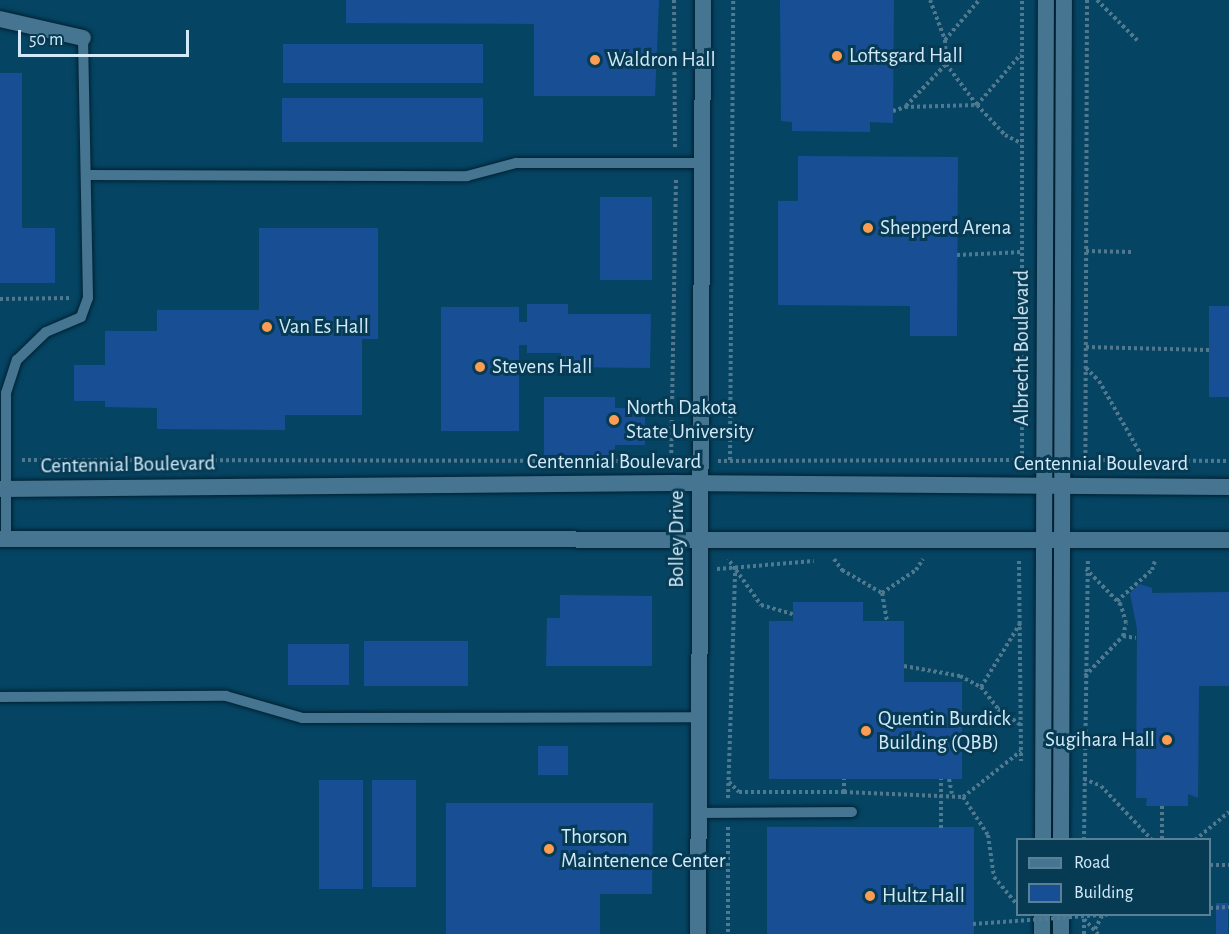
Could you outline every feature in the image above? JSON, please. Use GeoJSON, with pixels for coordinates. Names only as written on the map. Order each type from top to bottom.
{"type":"FeatureCollection","features":[{"type":"Feature","properties":{"kind":"street","name":"Bolley Drive"},"geometry":{"type":"LineString","coordinates":[[698,934],[703,0]]}},
{"type":"Feature","properties":{"kind":"street","name":"Albrecht Boulevard"},"geometry":{"type":"LineString","coordinates":[[1042,838],[1046,0]]}},
{"type":"Feature","properties":{"kind":"street","name":"Albrecht Boulevard"},"geometry":{"type":"LineString","coordinates":[[1061,838],[1064,0]]}},
{"type":"Feature","properties":{"kind":"street"},"geometry":{"type":"LineString","coordinates":[[0,19],[83,38]]}},
{"type":"Feature","properties":{"kind":"street","name":"Centennial Boulevard"},"geometry":{"type":"LineString","coordinates":[[3,489],[673,483],[1229,487]]}},
{"type":"Feature","properties":{"kind":"street"},"geometry":{"type":"LineString","coordinates":[[3,539],[700,537],[1229,540]]}},
{"type":"Feature","properties":{"kind":"street"},"geometry":{"type":"LineString","coordinates":[[1042,916],[1042,934]]}},
{"type":"Feature","properties":{"kind":"street"},"geometry":{"type":"LineString","coordinates":[[1061,916],[1061,934]]}},
{"type":"Feature","properties":{"kind":"lane"},"geometry":{"type":"LineString","coordinates":[[3,539],[6,393],[17,360],[46,332],[81,317],[88,298],[83,38]]}},
{"type":"Feature","properties":{"kind":"lane"},"geometry":{"type":"LineString","coordinates":[[86,175],[466,177],[516,163],[703,163]]}},
{"type":"Feature","properties":{"kind":"lane"},"geometry":{"type":"LineString","coordinates":[[0,697],[226,696],[302,718],[699,717]]}},
{"type":"Feature","properties":{"kind":"lane"},"geometry":{"type":"LineString","coordinates":[[699,813],[852,812]]}},
{"type":"Feature","properties":{"kind":"path"},"geometry":{"type":"LineString","coordinates":[[674,0],[675,163],[671,461],[674,524],[679,537]]}},
{"type":"Feature","properties":{"kind":"path"},"geometry":{"type":"LineString","coordinates":[[930,0],[945,40],[946,64],[977,105],[1005,135],[1021,143]]}},
{"type":"Feature","properties":{"kind":"path"},"geometry":{"type":"LineString","coordinates":[[945,40],[978,0]]}},
{"type":"Feature","properties":{"kind":"path"},"geometry":{"type":"LineString","coordinates":[[660,461],[1022,460],[1022,0]]}},
{"type":"Feature","properties":{"kind":"path"},"geometry":{"type":"LineString","coordinates":[[1087,0],[1085,460],[1229,461]]}},
{"type":"Feature","properties":{"kind":"path"},"geometry":{"type":"LineString","coordinates":[[1097,0],[1139,42]]}},
{"type":"Feature","properties":{"kind":"path"},"geometry":{"type":"LineString","coordinates":[[893,111],[905,107],[977,105],[1021,54]]}},
{"type":"Feature","properties":{"kind":"path"},"geometry":{"type":"LineString","coordinates":[[905,107],[946,64]]}},
{"type":"Feature","properties":{"kind":"path"},"geometry":{"type":"LineString","coordinates":[[1086,251],[1132,252]]}},
{"type":"Feature","properties":{"kind":"path"},"geometry":{"type":"LineString","coordinates":[[957,255],[1022,252]]}},
{"type":"Feature","properties":{"kind":"path"},"geometry":{"type":"LineString","coordinates":[[0,299],[88,298]]}},
{"type":"Feature","properties":{"kind":"path"},"geometry":{"type":"LineString","coordinates":[[1086,347],[1209,350]]}},
{"type":"Feature","properties":{"kind":"path"},"geometry":{"type":"LineString","coordinates":[[1086,368],[1095,374],[1145,460]]}},
{"type":"Feature","properties":{"kind":"path"},"geometry":{"type":"LineString","coordinates":[[6,460],[638,461]]}},
{"type":"Feature","properties":{"kind":"path"},"geometry":{"type":"LineString","coordinates":[[834,559],[842,570],[882,592]]}},
{"type":"Feature","properties":{"kind":"path"},"geometry":{"type":"LineString","coordinates":[[699,569],[735,569],[845,559]]}},
{"type":"Feature","properties":{"kind":"path"},"geometry":{"type":"LineString","coordinates":[[912,559],[934,559]]}},
{"type":"Feature","properties":{"kind":"path"},"geometry":{"type":"LineString","coordinates":[[882,592],[916,570],[923,559]]}},
{"type":"Feature","properties":{"kind":"path"},"geometry":{"type":"LineString","coordinates":[[1011,561],[1022,561],[1021,773]]}},
{"type":"Feature","properties":{"kind":"path"},"geometry":{"type":"LineString","coordinates":[[1084,838],[1085,561]]}},
{"type":"Feature","properties":{"kind":"path"},"geometry":{"type":"LineString","coordinates":[[1117,601],[1152,570],[1155,561]]}},
{"type":"Feature","properties":{"kind":"path"},"geometry":{"type":"LineString","coordinates":[[1084,676],[1123,636],[1126,618],[1117,601],[1085,568]]}},
{"type":"Feature","properties":{"kind":"path"},"geometry":{"type":"LineString","coordinates":[[735,569],[761,605],[793,614]]}},
{"type":"Feature","properties":{"kind":"path"},"geometry":{"type":"LineString","coordinates":[[882,592],[887,621]]}},
{"type":"Feature","properties":{"kind":"path"},"geometry":{"type":"LineString","coordinates":[[981,687],[1022,621]]}},
{"type":"Feature","properties":{"kind":"path"},"geometry":{"type":"LineString","coordinates":[[1123,636],[1136,638]]}},
{"type":"Feature","properties":{"kind":"path"},"geometry":{"type":"LineString","coordinates":[[904,666],[960,676],[981,687],[998,709],[1021,725]]}},
{"type":"Feature","properties":{"kind":"path"},"geometry":{"type":"LineString","coordinates":[[963,797],[1021,750]]}},
{"type":"Feature","properties":{"kind":"path"},"geometry":{"type":"LineString","coordinates":[[844,779],[844,792]]}},
{"type":"Feature","properties":{"kind":"path"},"geometry":{"type":"LineString","coordinates":[[941,779],[941,828]]}},
{"type":"Feature","properties":{"kind":"path"},"geometry":{"type":"LineString","coordinates":[[949,779],[952,794]]}},
{"type":"Feature","properties":{"kind":"path"},"geometry":{"type":"LineString","coordinates":[[1084,779],[1101,786],[1150,838]]}},
{"type":"Feature","properties":{"kind":"path"},"geometry":{"type":"LineString","coordinates":[[728,782],[739,792],[952,794],[963,797],[988,835],[994,877],[1016,905]]}},
{"type":"Feature","properties":{"kind":"path"},"geometry":{"type":"LineString","coordinates":[[1162,806],[1162,838]]}},
{"type":"Feature","properties":{"kind":"path"},"geometry":{"type":"LineString","coordinates":[[1196,838],[1229,812]]}},
{"type":"Feature","properties":{"kind":"path"},"geometry":{"type":"LineString","coordinates":[[1211,865],[1229,865]]}},
{"type":"Feature","properties":{"kind":"path"},"geometry":{"type":"LineString","coordinates":[[1211,908],[1229,907]]}},
{"type":"Feature","properties":{"kind":"path"},"geometry":{"type":"LineString","coordinates":[[973,924],[1096,916]]}},
{"type":"Feature","properties":{"kind":"path"},"geometry":{"type":"LineString","coordinates":[[1084,917],[1097,932],[1103,916]]}},
{"type":"Feature","properties":{"kind":"path"},"geometry":{"type":"LineString","coordinates":[[1084,917],[1084,934]]}},
{"type":"Feature","properties":{"kind":"shaded area","name":"North Dakota State University"},"geometry":{"type":"Polygon","coordinates":[[[0,0],[1229,0],[1229,934],[0,934],[0,0]]]}},
{"type":"Feature","properties":{"kind":"building"},"geometry":{"type":"Polygon","coordinates":[[[346,0],[659,0],[655,96],[534,96],[534,24],[346,23],[346,0]]]}},
{"type":"Feature","properties":{"kind":"building","name":"Loftsgard Hall"},"geometry":{"type":"Polygon","coordinates":[[[780,0],[894,0],[893,123],[870,122],[870,132],[792,131],[792,122],[781,121],[780,0]]]}},
{"type":"Feature","properties":{"kind":"building"},"geometry":{"type":"Polygon","coordinates":[[[283,44],[483,44],[483,83],[283,83],[283,44]]]}},
{"type":"Feature","properties":{"kind":"building"},"geometry":{"type":"Polygon","coordinates":[[[0,73],[22,73],[22,228],[55,228],[55,283],[0,283],[0,73]]]}},
{"type":"Feature","properties":{"kind":"building"},"geometry":{"type":"Polygon","coordinates":[[[282,98],[483,98],[483,142],[282,142],[282,98]]]}},
{"type":"Feature","properties":{"kind":"building","name":"Shepperd Arena"},"geometry":{"type":"Polygon","coordinates":[[[798,156],[958,157],[957,336],[910,336],[910,306],[778,305],[778,201],[798,201],[798,156]]]}},
{"type":"Feature","properties":{"kind":"building"},"geometry":{"type":"Polygon","coordinates":[[[600,197],[652,197],[652,280],[600,280],[600,197]]]}},
{"type":"Feature","properties":{"kind":"building","name":"Van Es Hall"},"geometry":{"type":"Polygon","coordinates":[[[259,228],[378,228],[378,339],[362,339],[362,415],[285,415],[285,430],[157,429],[157,408],[105,407],[105,401],[74,401],[74,365],[105,365],[105,331],[157,331],[157,310],[259,310],[259,228]]]}},
{"type":"Feature","properties":{"kind":"building","name":"Stevens Hall"},"geometry":{"type":"Polygon","coordinates":[[[527,304],[568,304],[568,314],[651,314],[650,368],[561,367],[561,353],[527,353],[527,345],[519,345],[519,431],[441,431],[441,307],[519,307],[519,322],[527,322],[527,304]]]}},
{"type":"Feature","properties":{"kind":"building"},"geometry":{"type":"Polygon","coordinates":[[[1209,306],[1229,306],[1229,397],[1209,397],[1209,306]]]}},
{"type":"Feature","properties":{"kind":"building"},"geometry":{"type":"Polygon","coordinates":[[[544,397],[615,397],[615,408],[645,408],[645,445],[615,445],[615,455],[544,455],[544,397]]]}},
{"type":"Feature","properties":{"kind":"building","name":"Sugihara Hall"},"geometry":{"type":"Polygon","coordinates":[[[1140,584],[1152,588],[1152,593],[1229,592],[1229,686],[1199,686],[1198,798],[1188,794],[1188,806],[1146,806],[1147,798],[1136,798],[1137,629],[1130,593],[1140,584]]]}},
{"type":"Feature","properties":{"kind":"building"},"geometry":{"type":"Polygon","coordinates":[[[560,595],[652,596],[652,666],[546,666],[547,618],[560,618],[560,595]]]}},
{"type":"Feature","properties":{"kind":"building","name":"Quentin Burdick Building (QBB)"},"geometry":{"type":"Polygon","coordinates":[[[793,602],[863,602],[863,621],[904,621],[904,682],[962,682],[962,779],[769,779],[769,621],[793,621],[793,602]]]}},
{"type":"Feature","properties":{"kind":"building"},"geometry":{"type":"Polygon","coordinates":[[[364,641],[468,641],[468,686],[364,686],[364,641]]]}},
{"type":"Feature","properties":{"kind":"building"},"geometry":{"type":"Polygon","coordinates":[[[288,644],[349,644],[349,685],[288,685],[288,644]]]}},
{"type":"Feature","properties":{"kind":"building"},"geometry":{"type":"Polygon","coordinates":[[[538,746],[568,746],[568,775],[538,775],[538,746]]]}},
{"type":"Feature","properties":{"kind":"building"},"geometry":{"type":"Polygon","coordinates":[[[319,780],[363,780],[363,889],[319,889],[319,780]]]}},
{"type":"Feature","properties":{"kind":"building"},"geometry":{"type":"Polygon","coordinates":[[[372,780],[416,780],[416,887],[372,887],[372,780]]]}},
{"type":"Feature","properties":{"kind":"building","name":"Thorson Maintenence Center"},"geometry":{"type":"Polygon","coordinates":[[[446,803],[653,803],[652,894],[600,894],[600,934],[446,934],[446,803]]]}},
{"type":"Feature","properties":{"kind":"building","name":"Hultz Hall"},"geometry":{"type":"Polygon","coordinates":[[[767,827],[974,827],[974,934],[767,934],[767,827]]]}},
{"type":"Feature","properties":{"kind":"building"},"geometry":{"type":"Polygon","coordinates":[[[1216,903],[1228,903],[1228,934],[1216,934],[1216,903]]]}},
{"type":"Feature","properties":{"kind":"place","name":"Loftsgard Hall"},"geometry":{"type":"Point","coordinates":[837,56]}},
{"type":"Feature","properties":{"kind":"place","name":"Waldron Hall"},"geometry":{"type":"Point","coordinates":[595,60]}},
{"type":"Feature","properties":{"kind":"place","name":"Shepperd Arena"},"geometry":{"type":"Point","coordinates":[868,228]}},
{"type":"Feature","properties":{"kind":"place","name":"Van Es Hall"},"geometry":{"type":"Point","coordinates":[267,327]}},
{"type":"Feature","properties":{"kind":"place","name":"Stevens Hall"},"geometry":{"type":"Point","coordinates":[480,367]}},
{"type":"Feature","properties":{"kind":"place","name":"North Dakota State University"},"geometry":{"type":"Point","coordinates":[614,420]}},
{"type":"Feature","properties":{"kind":"place","name":"Quentin Burdick Building (QBB)"},"geometry":{"type":"Point","coordinates":[866,731]}},
{"type":"Feature","properties":{"kind":"place","name":"Sugihara Hall"},"geometry":{"type":"Point","coordinates":[1167,740]}},
{"type":"Feature","properties":{"kind":"place","name":"Thorson Maintenence Center"},"geometry":{"type":"Point","coordinates":[549,849]}},
{"type":"Feature","properties":{"kind":"place","name":"Hultz Hall"},"geometry":{"type":"Point","coordinates":[870,896]}}]}
